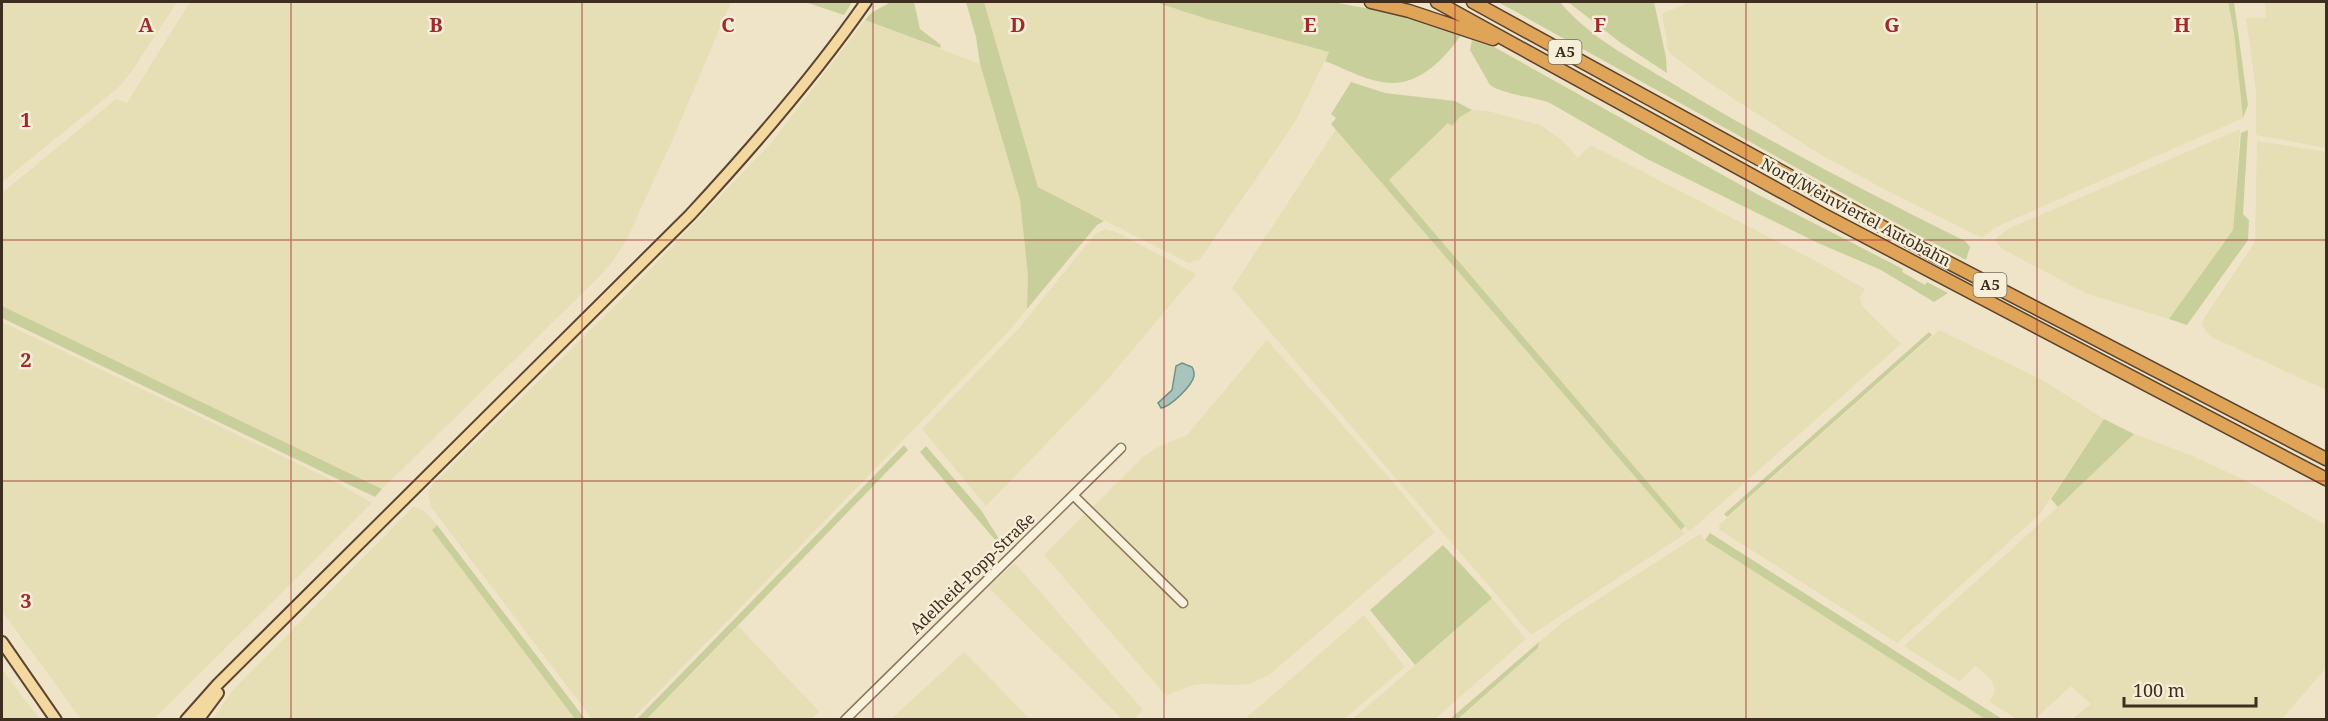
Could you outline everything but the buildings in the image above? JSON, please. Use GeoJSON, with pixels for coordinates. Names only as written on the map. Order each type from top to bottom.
{"type":"FeatureCollection","features":[{"type":"Feature","properties":{"kind":"highway"},"geometry":{"type":"LineString","coordinates":[[1371,2],[1442,21],[1526,50]]}},
{"type":"Feature","properties":{"kind":"highway","name":"Nord/Weinviertel Autobahn"},"geometry":{"type":"LineString","coordinates":[[1437,2],[1822,214],[2326,479]]}},
{"type":"Feature","properties":{"kind":"highway","name":"Nord/Weinviertel Autobahn"},"geometry":{"type":"LineString","coordinates":[[1473,2],[1942,259],[2326,459]]}},
{"type":"Feature","properties":{"kind":"main road"},"geometry":{"type":"LineString","coordinates":[[186,720],[218,684],[245,660],[690,215],[794,98],[866,2]]}},
{"type":"Feature","properties":{"kind":"main road"},"geometry":{"type":"LineString","coordinates":[[2,642],[56,720]]}},
{"type":"Feature","properties":{"kind":"main road"},"geometry":{"type":"LineString","coordinates":[[198,720],[245,660]]}},
{"type":"Feature","properties":{"kind":"street","name":"Adelheid-Popp-Straße"},"geometry":{"type":"LineString","coordinates":[[845,720],[1121,448]]}},
{"type":"Feature","properties":{"kind":"street"},"geometry":{"type":"LineString","coordinates":[[1073,495],[1183,603]]}},
{"type":"Feature","properties":{"kind":"shaded area"},"geometry":{"type":"Polygon","coordinates":[[[2,2],[177,2],[119,87],[2,182],[2,2]]]}},
{"type":"Feature","properties":{"kind":"shaded area"},"geometry":{"type":"Polygon","coordinates":[[[190,2],[731,2],[672,141],[627,239],[613,261],[382,489],[2,306],[2,193],[116,99],[127,103],[190,2]]]}},
{"type":"Feature","properties":{"kind":"shaded area"},"geometry":{"type":"Polygon","coordinates":[[[984,2],[1155,2],[1207,19],[1329,52],[1297,118],[1278,147],[1200,259],[1189,263],[1038,187],[984,2]]]}},
{"type":"Feature","properties":{"kind":"shaded area"},"geometry":{"type":"Polygon","coordinates":[[[1690,2],[2228,2],[2234,33],[2243,118],[1996,227],[1982,238],[1891,193],[1818,153],[1714,86],[1672,55],[1668,50],[1662,14],[1690,2]]]}},
{"type":"Feature","properties":{"kind":"shaded area"},"geometry":{"type":"Polygon","coordinates":[[[2265,2],[2326,2],[2326,148],[2256,135],[2256,91],[2246,18],[2266,18],[2265,2]]]}},
{"type":"Feature","properties":{"kind":"shaded area"},"geometry":{"type":"Polygon","coordinates":[[[865,20],[980,64],[1020,200],[1028,276],[1027,309],[1010,330],[632,719],[592,719],[431,507],[428,492],[433,484],[613,308],[772,142],[865,20]]]}},
{"type":"Feature","properties":{"kind":"shaded area"},"geometry":{"type":"Polygon","coordinates":[[[1472,110],[1488,111],[1540,125],[1562,140],[1578,158],[1591,145],[1821,264],[1865,289],[1860,297],[1862,306],[1901,344],[1689,532],[1389,180],[1448,123],[1452,126],[1460,117],[1472,110]]]}},
{"type":"Feature","properties":{"kind":"shaded area"},"geometry":{"type":"Polygon","coordinates":[[[1336,129],[1685,534],[1531,635],[1232,288],[1336,129]]]}},
{"type":"Feature","properties":{"kind":"shaded area"},"geometry":{"type":"Polygon","coordinates":[[[2240,129],[2233,230],[2169,319],[2085,293],[2001,248],[1995,241],[2010,228],[2240,129]]]}},
{"type":"Feature","properties":{"kind":"shaded area"},"geometry":{"type":"Polygon","coordinates":[[[2257,141],[2326,152],[2326,390],[2216,339],[2209,335],[2202,325],[2203,320],[2255,242],[2257,141]]]}},
{"type":"Feature","properties":{"kind":"shaded area"},"geometry":{"type":"Polygon","coordinates":[[[1105,229],[1116,232],[1196,274],[1104,384],[986,506],[922,429],[1020,327],[1095,234],[1105,229]]]}},
{"type":"Feature","properties":{"kind":"shaded area"},"geometry":{"type":"Polygon","coordinates":[[[2,322],[338,483],[372,503],[154,719],[81,719],[2,611],[2,322]]]}},
{"type":"Feature","properties":{"kind":"shaded area"},"geometry":{"type":"Polygon","coordinates":[[[1939,330],[2042,380],[2104,419],[2039,515],[1897,643],[1720,530],[1719,525],[1939,330]]]}},
{"type":"Feature","properties":{"kind":"shaded area"},"geometry":{"type":"Polygon","coordinates":[[[1267,340],[1435,532],[1269,675],[1250,684],[1202,684],[1190,686],[1166,696],[1044,555],[1143,457],[1158,447],[1187,435],[1267,340]]]}},
{"type":"Feature","properties":{"kind":"shaded area"},"geometry":{"type":"Polygon","coordinates":[[[2134,434],[2190,455],[2243,479],[2326,525],[2326,668],[2282,719],[2072,719],[2091,704],[2071,686],[2035,719],[2017,719],[1990,702],[1995,690],[1991,680],[1976,666],[1959,681],[1904,646],[2058,507],[2134,434]]]}},
{"type":"Feature","properties":{"kind":"shaded area"},"geometry":{"type":"Polygon","coordinates":[[[413,507],[423,510],[437,525],[432,530],[575,719],[212,720],[233,690],[413,507]]]}},
{"type":"Feature","properties":{"kind":"shaded area"},"geometry":{"type":"Polygon","coordinates":[[[1700,534],[1705,540],[1985,719],[1458,720],[1538,648],[1539,642],[1564,621],[1700,534]]]}},
{"type":"Feature","properties":{"kind":"shaded area"},"geometry":{"type":"Polygon","coordinates":[[[1015,563],[1143,710],[1134,719],[1122,719],[988,587],[1015,563]]]}},
{"type":"Feature","properties":{"kind":"shaded area"},"geometry":{"type":"Polygon","coordinates":[[[1492,598],[1526,639],[1435,719],[1353,719],[1492,598]]]}},
{"type":"Feature","properties":{"kind":"shaded area"},"geometry":{"type":"Polygon","coordinates":[[[1364,615],[1405,667],[1344,719],[1245,719],[1364,615]]]}},
{"type":"Feature","properties":{"kind":"shaded area"},"geometry":{"type":"Polygon","coordinates":[[[738,626],[819,711],[811,720],[647,720],[738,626]]]}},
{"type":"Feature","properties":{"kind":"shaded area"},"geometry":{"type":"Polygon","coordinates":[[[964,652],[1030,719],[891,719],[964,652]]]}},
{"type":"Feature","properties":{"kind":"shaded area"},"geometry":{"type":"Polygon","coordinates":[[[2,669],[17,690],[40,719],[2,719],[2,669]]]}},
{"type":"Feature","properties":{"kind":"green space"},"geometry":{"type":"Polygon","coordinates":[[[805,2],[852,2],[844,15],[805,2]]]}},
{"type":"Feature","properties":{"kind":"green space"},"geometry":{"type":"Polygon","coordinates":[[[891,2],[914,2],[920,29],[941,45],[940,48],[865,20],[871,13],[891,2]]]}},
{"type":"Feature","properties":{"kind":"green space"},"geometry":{"type":"Polygon","coordinates":[[[966,2],[984,2],[1038,187],[1104,221],[1097,225],[1027,309],[1028,276],[1020,200],[980,64],[976,37],[966,2]]]}},
{"type":"Feature","properties":{"kind":"green space"},"geometry":{"type":"Polygon","coordinates":[[[1155,2],[1333,2],[1397,14],[1461,35],[1428,71],[1406,81],[1382,82],[1360,76],[1325,61],[1329,52],[1207,19],[1155,2]]]}},
{"type":"Feature","properties":{"kind":"green space"},"geometry":{"type":"Polygon","coordinates":[[[1498,2],[1560,2],[1571,15],[1598,37],[1641,65],[1742,124],[1965,241],[1970,247],[1966,260],[1916,234],[1498,2]]]}},
{"type":"Feature","properties":{"kind":"green space"},"geometry":{"type":"Polygon","coordinates":[[[1568,2],[1654,2],[1666,57],[1667,73],[1621,43],[1568,2]]]}},
{"type":"Feature","properties":{"kind":"green space"},"geometry":{"type":"Polygon","coordinates":[[[2228,2],[2234,2],[2248,105],[2243,118],[2234,33],[2228,2]]]}},
{"type":"Feature","properties":{"kind":"green space"},"geometry":{"type":"Polygon","coordinates":[[[1472,40],[1496,48],[1755,193],[1903,269],[1902,272],[1925,285],[1927,282],[1948,293],[1934,302],[1881,270],[1818,243],[1647,159],[1550,103],[1495,88],[1490,85],[1470,50],[1472,40]]]}},
{"type":"Feature","properties":{"kind":"green space"},"geometry":{"type":"Polygon","coordinates":[[[1351,82],[1385,93],[1455,101],[1472,110],[1460,117],[1452,126],[1448,123],[1389,180],[1685,526],[1681,530],[1331,124],[1336,118],[1331,114],[1351,82]]]}},
{"type":"Feature","properties":{"kind":"green space"},"geometry":{"type":"Polygon","coordinates":[[[2248,130],[2243,214],[2249,220],[2248,240],[2187,325],[2169,319],[2233,230],[2241,133],[2248,130]]]}},
{"type":"Feature","properties":{"kind":"green space"},"geometry":{"type":"Polygon","coordinates":[[[2,306],[382,489],[375,497],[2,318],[2,306]]]}},
{"type":"Feature","properties":{"kind":"green space"},"geometry":{"type":"Polygon","coordinates":[[[1929,332],[1932,335],[1727,517],[1724,514],[1929,332]]]}},
{"type":"Feature","properties":{"kind":"green space"},"geometry":{"type":"Polygon","coordinates":[[[2104,419],[2134,434],[2058,507],[2051,499],[2104,419]]]}},
{"type":"Feature","properties":{"kind":"green space"},"geometry":{"type":"Polygon","coordinates":[[[904,445],[908,450],[647,719],[637,719],[904,445]]]}},
{"type":"Feature","properties":{"kind":"green space"},"geometry":{"type":"Polygon","coordinates":[[[926,446],[981,510],[999,539],[996,541],[920,452],[926,446]]]}},
{"type":"Feature","properties":{"kind":"green space"},"geometry":{"type":"Polygon","coordinates":[[[437,525],[585,719],[575,719],[432,530],[437,525]]]}},
{"type":"Feature","properties":{"kind":"green space"},"geometry":{"type":"Polygon","coordinates":[[[1710,533],[2002,719],[1985,719],[1705,540],[1710,533]]]}},
{"type":"Feature","properties":{"kind":"green space"},"geometry":{"type":"Polygon","coordinates":[[[1443,545],[1492,598],[1415,665],[1370,610],[1443,545]]]}},
{"type":"Feature","properties":{"kind":"green space"},"geometry":{"type":"Polygon","coordinates":[[[1539,642],[1538,648],[1458,719],[1450,719],[1539,642]]]}},
{"type":"Feature","properties":{"kind":"water"},"geometry":{"type":"Polygon","coordinates":[[[1182,363],[1192,367],[1194,373],[1192,380],[1175,400],[1161,408],[1158,403],[1172,390],[1176,366],[1182,363]]]}}]}
